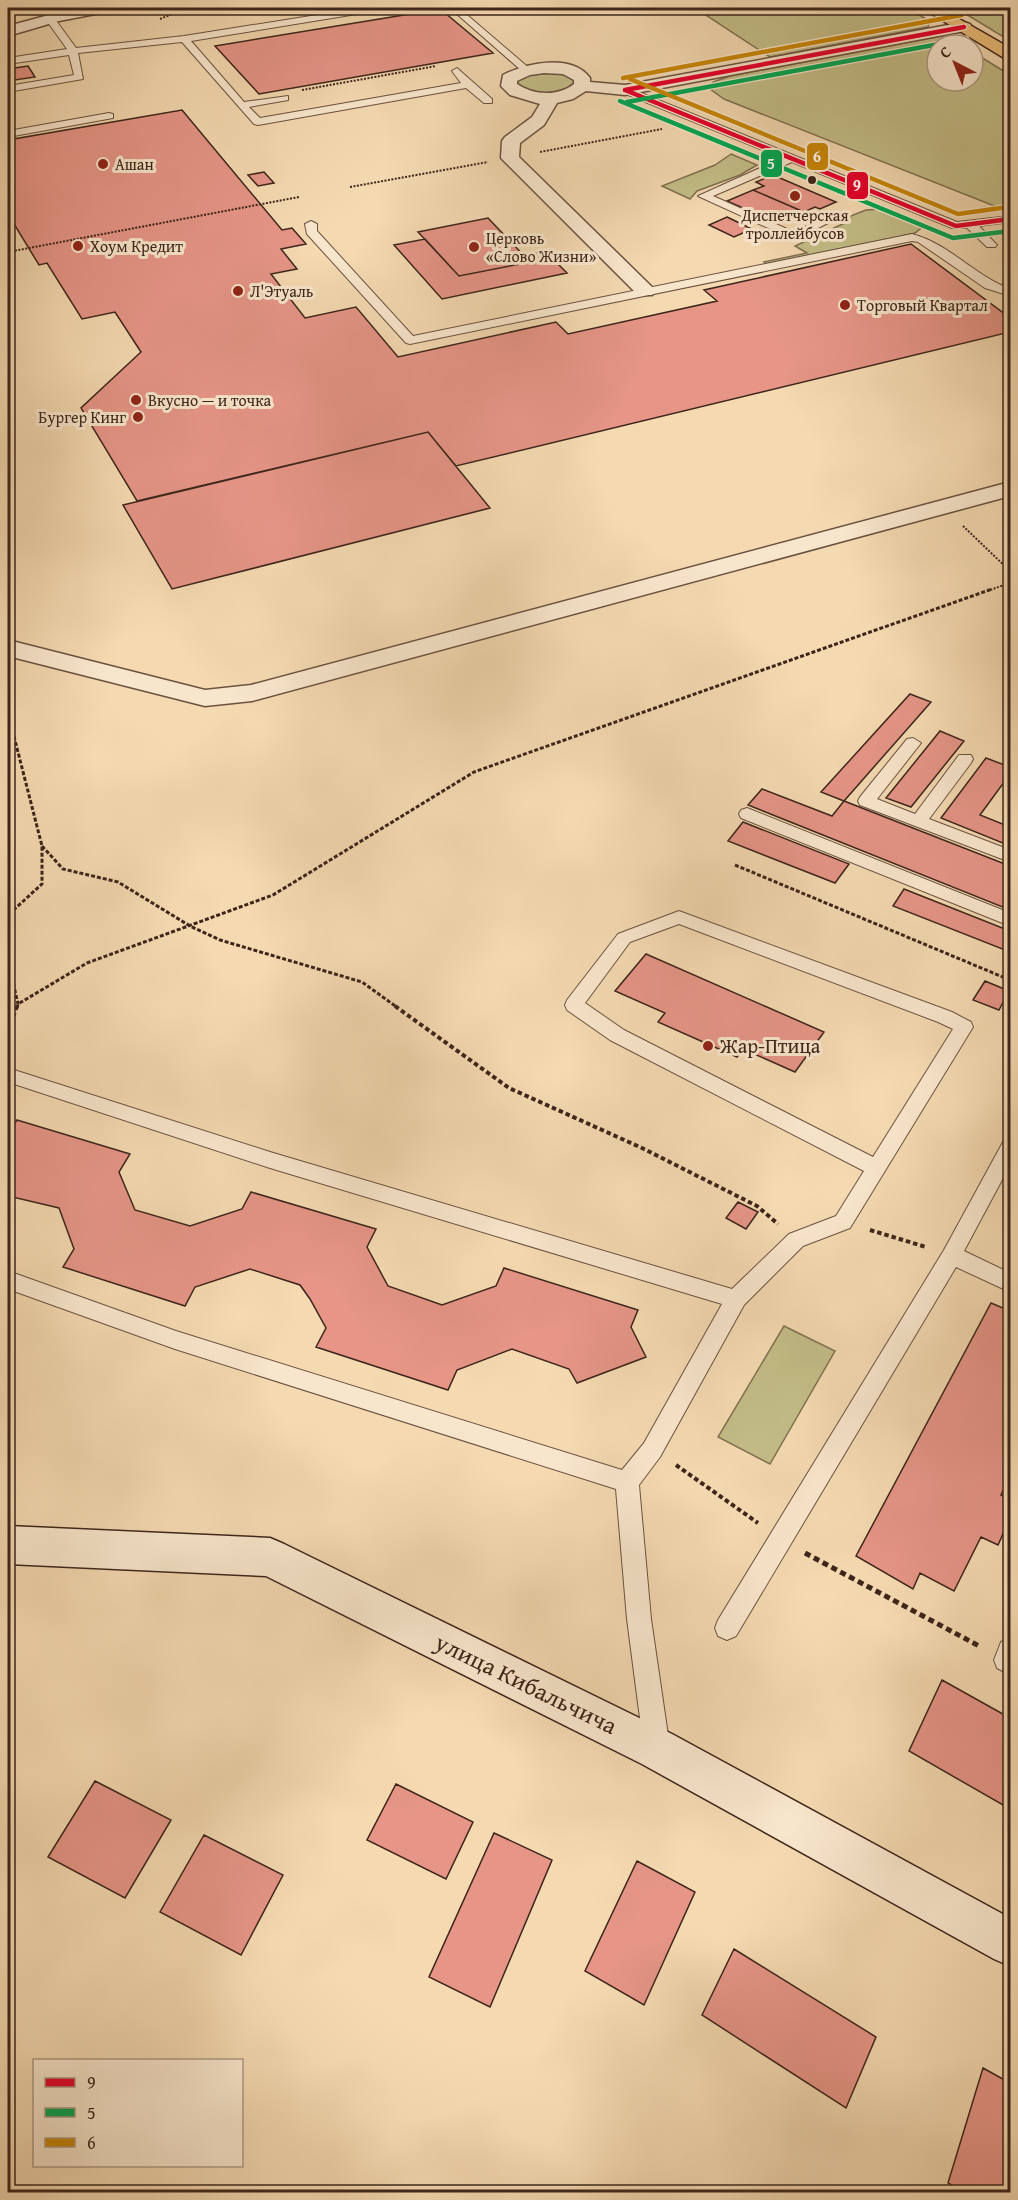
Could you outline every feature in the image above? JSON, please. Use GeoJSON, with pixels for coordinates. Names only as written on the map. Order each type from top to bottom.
{"type":"FeatureCollection","features":[{"type":"Feature","properties":{"kind":"main road"},"geometry":{"type":"LineString","coordinates":[[930,8],[1011,55]]}},
{"type":"Feature","properties":{"kind":"street"},"geometry":{"type":"LineString","coordinates":[[8,31],[50,17],[80,10],[105,8]]}},
{"type":"Feature","properties":{"kind":"street"},"geometry":{"type":"LineString","coordinates":[[582,86],[582,78],[563,69],[526,70],[513,75],[508,82],[509,86],[519,93],[546,97],[565,95],[582,86],[625,90],[964,27]]}},
{"type":"Feature","properties":{"kind":"street"},"geometry":{"type":"LineString","coordinates":[[546,97],[549,104],[538,121],[511,141],[510,158],[645,291]]}},
{"type":"Feature","properties":{"kind":"street"},"geometry":{"type":"LineString","coordinates":[[8,648],[205,698],[252,693],[1011,489]]}},
{"type":"Feature","properties":{"kind":"street","name":"улица Кибальчича"},"geometry":{"type":"LineString","coordinates":[[8,1545],[270,1557],[657,1749],[1011,1943]]}},
{"type":"Feature","properties":{"kind":"lane"},"geometry":{"type":"LineString","coordinates":[[8,61],[73,51],[184,39],[375,8]]}},
{"type":"Feature","properties":{"kind":"lane"},"geometry":{"type":"LineString","coordinates":[[454,8],[526,70]]}},
{"type":"Feature","properties":{"kind":"lane"},"geometry":{"type":"LineString","coordinates":[[8,88],[79,77],[73,51],[50,17]]}},
{"type":"Feature","properties":{"kind":"lane"},"geometry":{"type":"LineString","coordinates":[[220,32],[232,43]]}},
{"type":"Feature","properties":{"kind":"lane"},"geometry":{"type":"LineString","coordinates":[[184,39],[258,123],[468,86]]}},
{"type":"Feature","properties":{"kind":"lane"},"geometry":{"type":"LineString","coordinates":[[457,71],[468,86],[488,101]]}},
{"type":"Feature","properties":{"kind":"lane"},"geometry":{"type":"LineString","coordinates":[[625,90],[956,226],[1011,219]]}},
{"type":"Feature","properties":{"kind":"lane"},"geometry":{"type":"LineString","coordinates":[[242,105],[284,98],[279,92]]}},
{"type":"Feature","properties":{"kind":"lane"},"geometry":{"type":"LineString","coordinates":[[8,134],[110,116]]}},
{"type":"Feature","properties":{"kind":"lane"},"geometry":{"type":"LineString","coordinates":[[790,159],[704,196],[794,236],[828,220]]}},
{"type":"Feature","properties":{"kind":"lane"},"geometry":{"type":"LineString","coordinates":[[311,224],[311,232],[410,340],[912,237],[922,240],[989,285],[1011,293]]}},
{"type":"Feature","properties":{"kind":"lane"},"geometry":{"type":"LineString","coordinates":[[969,224],[991,245]]}},
{"type":"Feature","properties":{"kind":"lane"},"geometry":{"type":"LineString","coordinates":[[913,743],[866,801],[1011,856]]}},
{"type":"Feature","properties":{"kind":"lane"},"geometry":{"type":"LineString","coordinates":[[918,821],[965,759]]}},
{"type":"Feature","properties":{"kind":"lane"},"geometry":{"type":"LineString","coordinates":[[747,814],[1011,920]]}},
{"type":"Feature","properties":{"kind":"lane"},"geometry":{"type":"LineString","coordinates":[[657,1749],[639,1619],[627,1482],[652,1450],[736,1299],[796,1240],[843,1222],[964,1027],[945,1017],[679,917],[624,938],[574,1005],[617,1035],[876,1168]]}},
{"type":"Feature","properties":{"kind":"lane"},"geometry":{"type":"LineString","coordinates":[[8,1075],[270,1161],[736,1299]]}},
{"type":"Feature","properties":{"kind":"lane"},"geometry":{"type":"LineString","coordinates":[[727,1628],[952,1255],[1011,1148]]}},
{"type":"Feature","properties":{"kind":"lane"},"geometry":{"type":"LineString","coordinates":[[952,1255],[1011,1283]]}},
{"type":"Feature","properties":{"kind":"lane"},"geometry":{"type":"LineString","coordinates":[[8,1280],[175,1340],[627,1482]]}},
{"type":"Feature","properties":{"kind":"path"},"geometry":{"type":"LineString","coordinates":[[991,8],[1011,19]]}},
{"type":"Feature","properties":{"kind":"path"},"geometry":{"type":"LineString","coordinates":[[279,92],[440,65]]}},
{"type":"Feature","properties":{"kind":"path"},"geometry":{"type":"LineString","coordinates":[[8,252],[299,197]]}},
{"type":"Feature","properties":{"kind":"path"},"geometry":{"type":"LineString","coordinates":[[942,507],[1011,571]]}},
{"type":"Feature","properties":{"kind":"path"},"geometry":{"type":"LineString","coordinates":[[18,1004],[87,963],[273,895],[474,772],[1011,583]]}},
{"type":"Feature","properties":{"kind":"path"},"geometry":{"type":"LineString","coordinates":[[8,713],[42,846],[42,884],[8,915]]}},
{"type":"Feature","properties":{"kind":"path"},"geometry":{"type":"LineString","coordinates":[[42,846],[63,869],[118,882],[190,926],[220,940],[362,982],[509,1088],[642,1148],[757,1206],[796,1240]]}},
{"type":"Feature","properties":{"kind":"path"},"geometry":{"type":"LineString","coordinates":[[735,865],[1011,980]]}},
{"type":"Feature","properties":{"kind":"path"},"geometry":{"type":"LineString","coordinates":[[8,960],[18,1004],[8,1031]]}},
{"type":"Feature","properties":{"kind":"path"},"geometry":{"type":"LineString","coordinates":[[843,1222],[952,1255]]}},
{"type":"Feature","properties":{"kind":"path"},"geometry":{"type":"LineString","coordinates":[[652,1450],[779,1539],[1009,1658]]}},
{"type":"Feature","properties":{"kind":"shaded area"},"geometry":{"type":"Polygon","coordinates":[[[695,8],[907,8],[930,21],[928,27],[770,57],[695,8]]]}},
{"type":"Feature","properties":{"kind":"shaded area"},"geometry":{"type":"Polygon","coordinates":[[[956,8],[1010,8],[1010,41],[956,8]]]}},
{"type":"Feature","properties":{"kind":"shaded area"},"geometry":{"type":"Polygon","coordinates":[[[925,39],[925,93],[985,93],[985,59],[1010,75],[1010,211],[724,99],[710,89],[713,82],[730,76],[925,39]]]}},
{"type":"Feature","properties":{"kind":"shaded area"},"geometry":{"type":"Polygon","coordinates":[[[539,71],[567,74],[575,79],[575,85],[539,93],[518,85],[518,79],[539,71]]]}},
{"type":"Feature","properties":{"kind":"shaded area"},"geometry":{"type":"Polygon","coordinates":[[[731,154],[757,165],[740,175],[697,191],[690,199],[662,186],[715,165],[731,154]]]}},
{"type":"Feature","properties":{"kind":"shaded area"},"geometry":{"type":"Polygon","coordinates":[[[866,210],[892,211],[924,226],[915,233],[902,236],[766,264],[764,262],[807,253],[795,246],[847,222],[843,219],[866,210]]]}},
{"type":"Feature","properties":{"kind":"shaded area"},"geometry":{"type":"Polygon","coordinates":[[[784,1326],[835,1351],[770,1464],[718,1437],[784,1326]]]}},
{"type":"Feature","properties":{"kind":"building"},"geometry":{"type":"Polygon","coordinates":[[[403,8],[439,8],[493,53],[259,94],[215,46],[410,14],[403,8]]]}},
{"type":"Feature","properties":{"kind":"building"},"geometry":{"type":"Polygon","coordinates":[[[510,8],[564,8],[511,11],[510,8]]]}},
{"type":"Feature","properties":{"kind":"building"},"geometry":{"type":"Polygon","coordinates":[[[28,66],[35,77],[8,81],[8,69],[28,66]]]}},
{"type":"Feature","properties":{"kind":"building","name":"Торговый Квартал"},"geometry":{"type":"Polygon","coordinates":[[[182,110],[282,230],[292,228],[306,244],[281,249],[297,269],[271,274],[305,318],[356,307],[398,357],[556,322],[568,334],[717,301],[704,290],[911,244],[1010,318],[1010,332],[456,466],[428,432],[137,501],[81,408],[141,352],[115,312],[82,319],[47,263],[39,265],[8,214],[8,140],[182,110]]]}},
{"type":"Feature","properties":{"kind":"building"},"geometry":{"type":"Polygon","coordinates":[[[264,172],[274,183],[258,186],[248,175],[264,172]]]}},
{"type":"Feature","properties":{"kind":"building","name":"Диспетчерская троллейбусов"},"geometry":{"type":"Polygon","coordinates":[[[773,175],[836,202],[820,209],[815,207],[804,212],[753,190],[764,186],[756,182],[773,175]]]}},
{"type":"Feature","properties":{"kind":"building"},"geometry":{"type":"Polygon","coordinates":[[[753,190],[804,212],[778,223],[727,201],[753,190]]]}},
{"type":"Feature","properties":{"kind":"building"},"geometry":{"type":"Polygon","coordinates":[[[727,217],[752,229],[734,237],[709,225],[727,217]]]}},
{"type":"Feature","properties":{"kind":"building","name":"Церковь «Слово Жизни»"},"geometry":{"type":"Polygon","coordinates":[[[488,218],[530,262],[459,276],[418,232],[488,218]]]}},
{"type":"Feature","properties":{"kind":"building"},"geometry":{"type":"Polygon","coordinates":[[[425,239],[459,276],[530,262],[524,256],[545,251],[567,273],[442,299],[394,245],[425,239]]]}},
{"type":"Feature","properties":{"kind":"building"},"geometry":{"type":"Polygon","coordinates":[[[428,432],[490,508],[172,589],[123,505],[428,432]]]}},
{"type":"Feature","properties":{"kind":"building"},"geometry":{"type":"Polygon","coordinates":[[[910,694],[931,702],[844,801],[821,792],[910,694]]]}},
{"type":"Feature","properties":{"kind":"building"},"geometry":{"type":"Polygon","coordinates":[[[940,731],[964,741],[911,807],[886,798],[940,731]]]}},
{"type":"Feature","properties":{"kind":"building"},"geometry":{"type":"Polygon","coordinates":[[[986,758],[1010,767],[1010,774],[980,815],[1010,827],[1010,846],[941,818],[986,758]]]}},
{"type":"Feature","properties":{"kind":"building"},"geometry":{"type":"Polygon","coordinates":[[[762,789],[832,816],[844,801],[1010,866],[1010,910],[748,805],[762,789]]]}},
{"type":"Feature","properties":{"kind":"building"},"geometry":{"type":"Polygon","coordinates":[[[743,822],[849,864],[835,883],[728,841],[743,822]]]}},
{"type":"Feature","properties":{"kind":"building"},"geometry":{"type":"Polygon","coordinates":[[[904,889],[1010,931],[1010,952],[893,906],[904,889]]]}},
{"type":"Feature","properties":{"kind":"building"},"geometry":{"type":"Polygon","coordinates":[[[646,954],[824,1032],[795,1072],[743,1049],[737,1057],[658,1022],[665,1013],[615,991],[646,954]]]}},
{"type":"Feature","properties":{"kind":"building"},"geometry":{"type":"Polygon","coordinates":[[[985,981],[1009,991],[999,1010],[973,1000],[985,981]]]}},
{"type":"Feature","properties":{"kind":"building"},"geometry":{"type":"Polygon","coordinates":[[[17,1120],[130,1154],[119,1172],[135,1210],[190,1226],[242,1209],[251,1192],[376,1229],[367,1247],[388,1286],[442,1305],[496,1286],[504,1268],[638,1310],[631,1327],[646,1357],[577,1383],[569,1369],[512,1349],[457,1370],[448,1390],[316,1347],[326,1328],[300,1285],[250,1269],[195,1287],[185,1306],[63,1267],[74,1249],[59,1208],[8,1196],[8,1133],[17,1120]]]}},
{"type":"Feature","properties":{"kind":"building"},"geometry":{"type":"Polygon","coordinates":[[[738,1202],[758,1212],[746,1229],[726,1218],[738,1202]]]}},
{"type":"Feature","properties":{"kind":"building"},"geometry":{"type":"Polygon","coordinates":[[[991,1303],[1010,1311],[1010,1475],[1001,1495],[1010,1500],[1010,1518],[998,1545],[981,1537],[954,1591],[920,1573],[913,1589],[856,1556],[991,1303]]]}},
{"type":"Feature","properties":{"kind":"building"},"geometry":{"type":"Polygon","coordinates":[[[942,1680],[1010,1718],[1010,1809],[909,1751],[942,1680]]]}},
{"type":"Feature","properties":{"kind":"building"},"geometry":{"type":"Polygon","coordinates":[[[95,1781],[171,1820],[125,1898],[48,1857],[95,1781]]]}},
{"type":"Feature","properties":{"kind":"building"},"geometry":{"type":"Polygon","coordinates":[[[396,1784],[473,1822],[446,1879],[367,1840],[396,1784]]]}},
{"type":"Feature","properties":{"kind":"building"},"geometry":{"type":"Polygon","coordinates":[[[494,1833],[552,1860],[490,2007],[429,1977],[494,1833]]]}},
{"type":"Feature","properties":{"kind":"building"},"geometry":{"type":"Polygon","coordinates":[[[204,1835],[283,1875],[241,1955],[160,1912],[204,1835]]]}},
{"type":"Feature","properties":{"kind":"building"},"geometry":{"type":"Polygon","coordinates":[[[637,1861],[695,1892],[644,2005],[585,1971],[637,1861]]]}},
{"type":"Feature","properties":{"kind":"building"},"geometry":{"type":"Polygon","coordinates":[[[734,1949],[876,2037],[846,2108],[702,2015],[734,1949]]]}},
{"type":"Feature","properties":{"kind":"building"},"geometry":{"type":"Polygon","coordinates":[[[983,2068],[1010,2083],[1010,2192],[964,2192],[948,2183],[983,2068]]]}},
{"type":"Feature","properties":{"kind":"transit line","name":"6"},"geometry":{"type":"LineString","coordinates":[[623,78],[962,15]]}},
{"type":"Feature","properties":{"kind":"transit line","name":"9"},"geometry":{"type":"LineString","coordinates":[[625,90],[964,27]]}},
{"type":"Feature","properties":{"kind":"transit line","name":"5"},"geometry":{"type":"LineString","coordinates":[[627,102],[925,47]]}},
{"type":"Feature","properties":{"kind":"transit line","name":"6"},"geometry":{"type":"LineString","coordinates":[[630,79],[958,214],[1008,207]]}},
{"type":"Feature","properties":{"kind":"transit line","name":"9"},"geometry":{"type":"LineString","coordinates":[[625,90],[956,226],[1010,219]]}},
{"type":"Feature","properties":{"kind":"transit line","name":"5"},"geometry":{"type":"LineString","coordinates":[[620,101],[953,238],[1010,231]]}},
{"type":"Feature","properties":{"kind":"place","name":"Ашан"},"geometry":{"type":"Point","coordinates":[103,164]}},
{"type":"Feature","properties":{"kind":"place","name":"Диспетчерская троллейбусов"},"geometry":{"type":"Point","coordinates":[795,196]}},
{"type":"Feature","properties":{"kind":"place","name":"Хоум Кредит"},"geometry":{"type":"Point","coordinates":[78,246]}},
{"type":"Feature","properties":{"kind":"place","name":"Церковь «Слово Жизни»"},"geometry":{"type":"Point","coordinates":[474,247]}},
{"type":"Feature","properties":{"kind":"place","name":"Л'Этуаль"},"geometry":{"type":"Point","coordinates":[238,291]}},
{"type":"Feature","properties":{"kind":"place","name":"Торговый Квартал"},"geometry":{"type":"Point","coordinates":[845,305]}},
{"type":"Feature","properties":{"kind":"place","name":"Вкусно — и точка"},"geometry":{"type":"Point","coordinates":[136,400]}},
{"type":"Feature","properties":{"kind":"place","name":"Бургер Кинг"},"geometry":{"type":"Point","coordinates":[138,417]}},
{"type":"Feature","properties":{"kind":"place","name":"Жар-Птица"},"geometry":{"type":"Point","coordinates":[708,1046]}}]}
